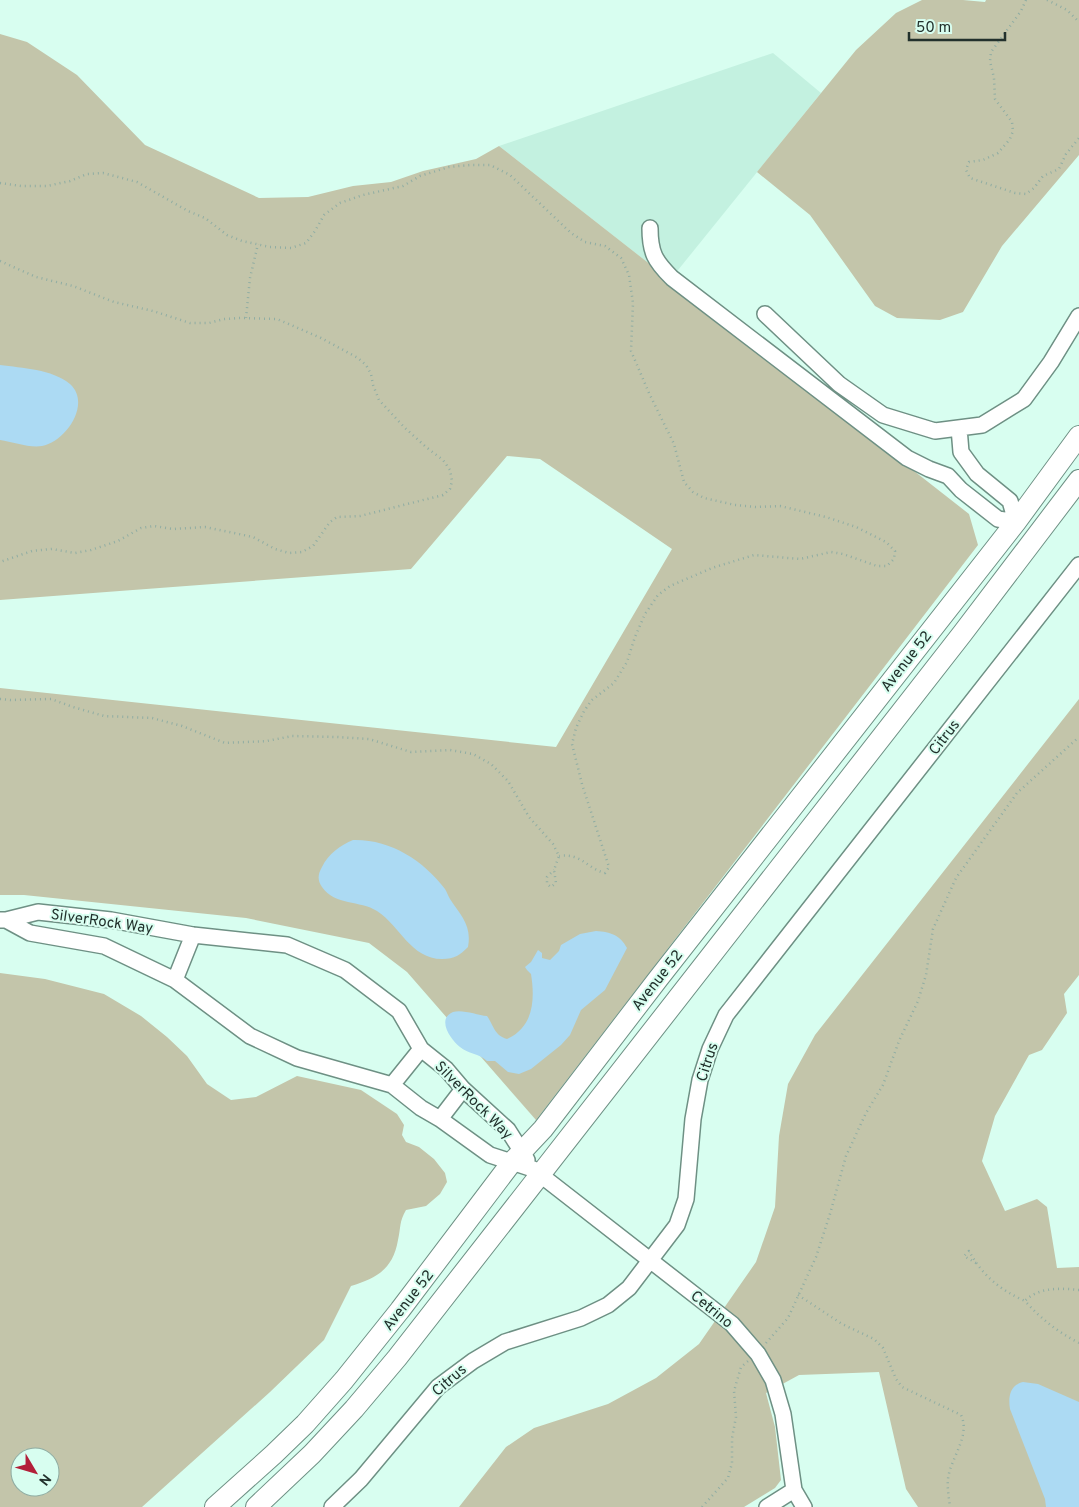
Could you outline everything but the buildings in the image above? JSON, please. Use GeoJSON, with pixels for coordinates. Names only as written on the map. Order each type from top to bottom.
{"type":"FeatureCollection","features":[{"type":"Feature","properties":{"kind":"main road","name":"Avenue 52"},"geometry":{"type":"LineString","coordinates":[[216,1507],[305,1424],[344,1380],[517,1157],[543,1129],[664,971],[1016,522],[1079,436]]}},
{"type":"Feature","properties":{"kind":"main road","name":"Avenue 52"},"geometry":{"type":"LineString","coordinates":[[256,1507],[312,1454],[354,1409],[397,1358],[537,1172],[956,641],[1079,480]]}},
{"type":"Feature","properties":{"kind":"street"},"geometry":{"type":"LineString","coordinates":[[650,228],[650,244],[657,263],[672,278],[907,458],[928,469],[948,476],[961,490],[998,519],[1016,522],[1010,501],[977,474],[961,452],[959,428]]}},
{"type":"Feature","properties":{"kind":"street"},"geometry":{"type":"LineString","coordinates":[[765,314],[839,384],[883,415],[935,431],[982,426],[1024,399],[1051,362],[1079,316]]}},
{"type":"Feature","properties":{"kind":"street"},"geometry":{"type":"LineString","coordinates":[[948,476],[961,452]]}},
{"type":"Feature","properties":{"kind":"street","name":"Citrus"},"geometry":{"type":"LineString","coordinates":[[332,1507],[361,1479],[438,1387],[473,1360],[505,1342],[581,1318],[608,1305],[629,1288],[677,1224],[686,1199],[693,1119],[700,1080],[710,1049],[726,1015],[1079,565]]}},
{"type":"Feature","properties":{"kind":"street","name":"SilverRock Way"},"geometry":{"type":"LineString","coordinates":[[3,920],[38,912],[111,920],[193,935],[287,945],[345,970],[399,1011],[421,1049],[446,1068],[463,1089],[508,1130],[517,1157]]}},
{"type":"Feature","properties":{"kind":"street","name":"SilverRock Way"},"geometry":{"type":"LineString","coordinates":[[3,920],[30,933],[104,946],[175,980],[250,1036],[297,1058],[392,1085],[421,1108],[440,1118],[490,1155],[517,1157],[537,1172]]}},
{"type":"Feature","properties":{"kind":"street"},"geometry":{"type":"LineString","coordinates":[[175,980],[193,935]]}},
{"type":"Feature","properties":{"kind":"street"},"geometry":{"type":"LineString","coordinates":[[392,1085],[421,1049]]}},
{"type":"Feature","properties":{"kind":"street"},"geometry":{"type":"LineString","coordinates":[[440,1118],[463,1089]]}},
{"type":"Feature","properties":{"kind":"street","name":"Cetrino"},"geometry":{"type":"LineString","coordinates":[[537,1172],[732,1324],[758,1354],[773,1380],[783,1414],[794,1490],[804,1507]]}},
{"type":"Feature","properties":{"kind":"street"},"geometry":{"type":"LineString","coordinates":[[767,1507],[794,1490]]}},
{"type":"Feature","properties":{"kind":"path"},"geometry":{"type":"LineString","coordinates":[[1026,0],[1021,11],[991,52],[990,61],[994,78],[995,99],[1012,122],[1013,131],[1010,139],[998,154],[983,160],[969,162],[966,170],[970,178],[1015,193],[1026,194],[1034,188],[1043,176],[1059,169],[1066,154],[1079,138]]}},
{"type":"Feature","properties":{"kind":"path"},"geometry":{"type":"LineString","coordinates":[[1046,0],[1067,10],[1079,22]]}},
{"type":"Feature","properties":{"kind":"path"},"geometry":{"type":"LineString","coordinates":[[0,183],[21,186],[47,186],[70,181],[86,174],[103,173],[136,182],[188,211],[205,218],[227,235],[242,241],[291,248],[306,243],[315,232],[324,215],[340,202],[403,186],[420,176],[449,167],[470,164],[490,165],[510,175],[571,233],[585,242],[605,246],[621,258],[629,275],[633,303],[631,351],[674,444],[684,482],[693,492],[704,498],[734,505],[756,507],[780,506],[826,517],[856,527],[886,542],[895,551],[894,559],[887,566],[877,566],[843,554],[831,552],[800,558],[754,555],[712,568],[670,586],[658,596],[645,614],[628,662],[614,682],[592,700],[584,711],[576,728],[572,744],[582,784],[609,867],[605,873],[599,872],[579,858],[569,855],[559,856]]}},
{"type":"Feature","properties":{"kind":"path"},"geometry":{"type":"LineString","coordinates":[[246,318],[250,278],[258,244]]}},
{"type":"Feature","properties":{"kind":"path"},"geometry":{"type":"LineString","coordinates":[[0,261],[36,277],[72,286],[114,302],[153,311],[190,323],[209,323],[224,319],[277,319],[321,338],[358,358],[366,366],[371,374],[373,385],[380,400],[410,432],[444,460],[450,470],[452,481],[450,490],[443,496],[360,516],[338,517],[330,522],[313,546],[302,552],[289,553],[275,549],[253,537],[204,527],[173,529],[154,526],[141,528],[118,541],[91,550],[75,552],[52,549],[32,551],[0,562]]}},
{"type":"Feature","properties":{"kind":"path"},"geometry":{"type":"LineString","coordinates":[[0,699],[51,699],[104,716],[152,718],[182,726],[225,743],[267,741],[292,736],[337,737],[369,739],[411,752],[450,750],[472,754],[491,764],[508,780],[529,817],[553,844],[559,856],[554,870],[547,878],[547,884],[551,886],[556,883],[554,870]]}},
{"type":"Feature","properties":{"kind":"path"},"geometry":{"type":"LineString","coordinates":[[702,1507],[728,1478],[732,1463],[732,1438],[736,1417],[734,1391],[741,1367],[758,1354],[788,1318],[816,1257],[846,1156],[866,1114],[883,1085],[899,1041],[918,1001],[926,975],[933,929],[956,878],[1017,794],[1079,737]]}},
{"type":"Feature","properties":{"kind":"path"},"geometry":{"type":"LineString","coordinates":[[976,1263],[964,1256],[970,1251],[985,1275],[999,1287],[1025,1301],[1037,1315],[1060,1333],[1079,1343]]}},
{"type":"Feature","properties":{"kind":"path"},"geometry":{"type":"LineString","coordinates":[[1025,1301],[1032,1294],[1046,1290],[1079,1290]]}},
{"type":"Feature","properties":{"kind":"path"},"geometry":{"type":"LineString","coordinates":[[798,1295],[842,1324],[874,1339],[883,1348],[896,1379],[902,1387],[961,1415],[964,1421],[964,1430],[948,1479],[950,1507]]}},
{"type":"Feature","properties":{"kind":"shaded area"},"geometry":{"type":"Polygon","coordinates":[[[922,0],[985,2],[986,0],[1079,0],[1079,155],[1002,246],[963,312],[940,320],[897,318],[875,306],[810,215],[757,172],[856,50],[896,13],[922,0]]]}},
{"type":"Feature","properties":{"kind":"shaded area"},"geometry":{"type":"Polygon","coordinates":[[[0,34],[27,42],[77,75],[145,145],[259,198],[308,197],[353,186],[391,182],[423,171],[476,159],[499,146],[969,514],[978,545],[536,1120],[407,972],[369,943],[246,918],[24,895],[0,895],[0,688],[556,747],[672,549],[540,459],[507,456],[411,569],[0,600],[0,34]]]}},
{"type":"Feature","properties":{"kind":"shaded area"},"geometry":{"type":"Polygon","coordinates":[[[773,53],[821,93],[670,280],[499,146],[773,53]]]}},
{"type":"Feature","properties":{"kind":"shaded area"},"geometry":{"type":"Polygon","coordinates":[[[1079,699],[1079,975],[1064,994],[1067,1013],[1042,1050],[1029,1055],[995,1116],[982,1161],[1005,1211],[1037,1199],[1047,1207],[1057,1268],[1079,1267],[1079,1507],[918,1507],[906,1489],[879,1372],[799,1375],[766,1393],[775,1427],[781,1480],[775,1488],[744,1507],[459,1507],[506,1447],[534,1428],[608,1404],[656,1378],[699,1344],[756,1262],[775,1207],[779,1136],[788,1084],[815,1035],[1079,699]]]}},
{"type":"Feature","properties":{"kind":"shaded area"},"geometry":{"type":"Polygon","coordinates":[[[0,973],[45,979],[104,994],[141,1016],[167,1037],[187,1056],[207,1084],[231,1100],[256,1097],[297,1076],[361,1090],[397,1114],[404,1125],[402,1135],[406,1142],[419,1147],[434,1159],[445,1173],[447,1182],[440,1194],[426,1206],[406,1210],[401,1221],[396,1250],[388,1265],[369,1280],[351,1286],[324,1340],[270,1392],[142,1507],[0,1507],[0,973]]]}},
{"type":"Feature","properties":{"kind":"water"},"geometry":{"type":"Polygon","coordinates":[[[0,365],[46,372],[70,384],[76,392],[78,402],[77,411],[67,430],[51,443],[42,446],[26,446],[0,440],[0,365]]]}},
{"type":"Feature","properties":{"kind":"water"},"geometry":{"type":"Polygon","coordinates":[[[353,840],[380,843],[393,847],[416,860],[427,869],[445,889],[465,921],[469,939],[468,947],[454,957],[447,959],[431,958],[414,948],[377,911],[363,905],[341,900],[327,893],[319,882],[321,870],[331,854],[353,840]]]}},
{"type":"Feature","properties":{"kind":"water"},"geometry":{"type":"Polygon","coordinates":[[[596,931],[614,935],[627,948],[605,990],[581,1010],[570,1035],[561,1045],[531,1069],[519,1074],[508,1072],[495,1061],[487,1061],[481,1056],[463,1049],[449,1035],[445,1024],[446,1019],[448,1015],[457,1011],[487,1016],[497,1033],[507,1039],[516,1034],[528,1020],[531,1011],[533,993],[531,974],[525,967],[531,962],[538,950],[542,953],[542,958],[550,960],[559,951],[561,945],[580,934],[596,931]]]}},
{"type":"Feature","properties":{"kind":"water"},"geometry":{"type":"Polygon","coordinates":[[[1023,1382],[1038,1384],[1079,1402],[1079,1507],[1046,1507],[1045,1499],[1010,1409],[1009,1400],[1011,1392],[1015,1386],[1023,1382]]]}}]}
